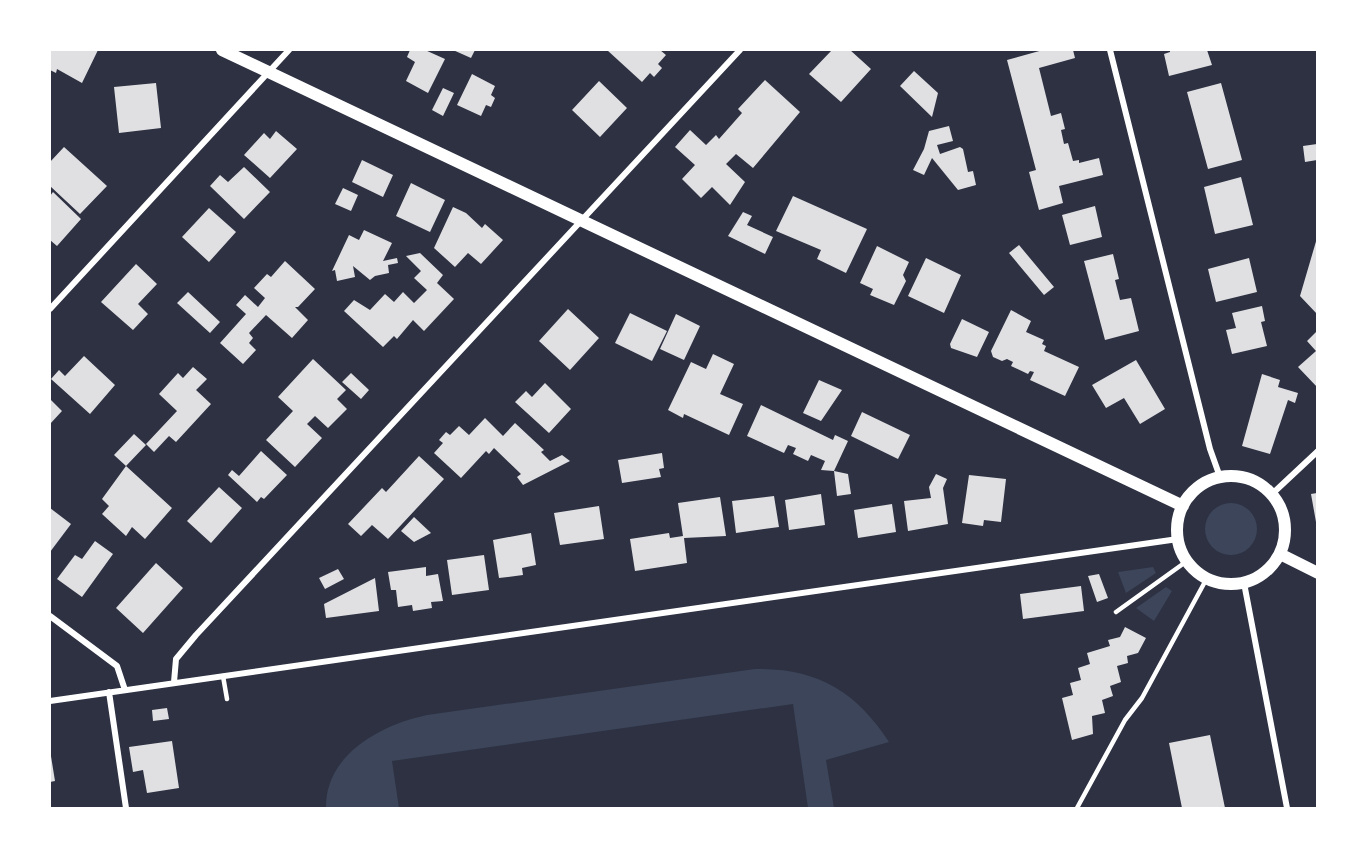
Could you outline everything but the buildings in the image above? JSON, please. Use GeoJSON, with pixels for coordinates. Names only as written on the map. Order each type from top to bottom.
{"type":"FeatureCollection","features":[{"type":"Feature","properties":{"kind":"main road"},"geometry":{"type":"LineString","coordinates":[[222,50],[1183,506]]}},
{"type":"Feature","properties":{"kind":"main road"},"geometry":{"type":"LineString","coordinates":[[1234,476],[1248,479],[1272,494],[1281,507],[1285,523],[1285,539],[1280,554],[1271,567],[1258,577],[1244,583],[1225,584],[1207,579],[1187,561],[1178,539],[1178,522],[1183,506],[1192,493],[1205,483],[1220,477],[1234,476]]}},
{"type":"Feature","properties":{"kind":"main road"},"geometry":{"type":"LineString","coordinates":[[1280,554],[1317,573]]}},
{"type":"Feature","properties":{"kind":"street"},"geometry":{"type":"LineString","coordinates":[[50,309],[289,50]]}},
{"type":"Feature","properties":{"kind":"street"},"geometry":{"type":"LineString","coordinates":[[174,682],[176,658],[196,634],[740,50]]}},
{"type":"Feature","properties":{"kind":"street"},"geometry":{"type":"LineString","coordinates":[[1110,50],[1210,449],[1220,477]]}},
{"type":"Feature","properties":{"kind":"street"},"geometry":{"type":"LineString","coordinates":[[1272,494],[1317,451]]}},
{"type":"Feature","properties":{"kind":"street"},"geometry":{"type":"LineString","coordinates":[[50,701],[1178,539]]}},
{"type":"Feature","properties":{"kind":"street"},"geometry":{"type":"LineString","coordinates":[[1244,583],[1287,808]]}},
{"type":"Feature","properties":{"kind":"street"},"geometry":{"type":"LineString","coordinates":[[50,616],[117,666],[124,690]]}},
{"type":"Feature","properties":{"kind":"street"},"geometry":{"type":"LineString","coordinates":[[109,692],[126,808]]}},
{"type":"Feature","properties":{"kind":"lane"},"geometry":{"type":"LineString","coordinates":[[1116,612],[1187,561]]}},
{"type":"Feature","properties":{"kind":"lane"},"geometry":{"type":"LineString","coordinates":[[1077,808],[1125,720],[1142,698],[1207,579]]}},
{"type":"Feature","properties":{"kind":"lane"},"geometry":{"type":"LineString","coordinates":[[223,676],[227,699]]}},
{"type":"Feature","properties":{"kind":"shaded area"},"geometry":{"type":"Polygon","coordinates":[[[1226,503],[1236,503],[1245,507],[1253,515],[1257,529],[1253,543],[1245,551],[1236,555],[1226,555],[1217,551],[1209,543],[1205,534],[1205,524],[1209,515],[1217,507],[1226,503]]]}},
{"type":"Feature","properties":{"kind":"shaded area"},"geometry":{"type":"Polygon","coordinates":[[[1153,567],[1156,573],[1126,593],[1118,572],[1153,567]]]}},
{"type":"Feature","properties":{"kind":"shaded area"},"geometry":{"type":"Polygon","coordinates":[[[1166,587],[1172,591],[1154,621],[1136,608],[1166,587]]]}},
{"type":"Feature","properties":{"kind":"shaded area"},"geometry":{"type":"Polygon","coordinates":[[[755,669],[797,673],[833,686],[863,709],[889,742],[826,760],[834,808],[808,808],[793,704],[392,761],[399,808],[326,808],[328,789],[345,758],[374,735],[409,720],[427,715],[755,669]]]}}]}
